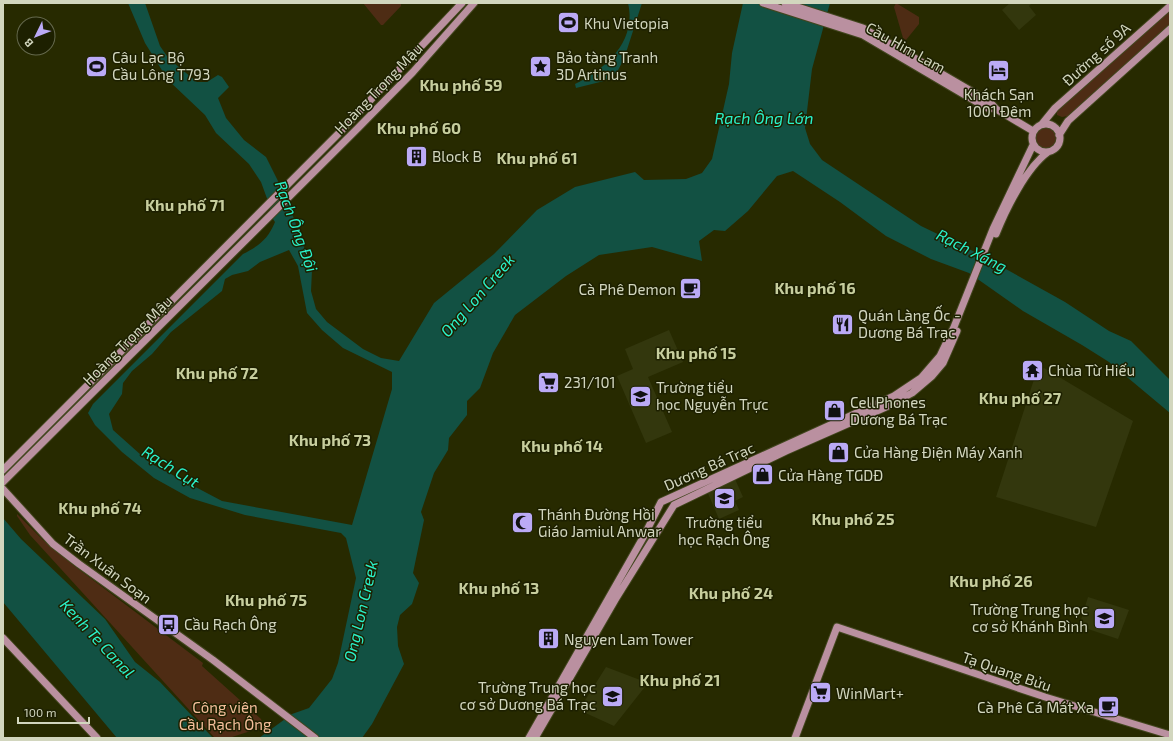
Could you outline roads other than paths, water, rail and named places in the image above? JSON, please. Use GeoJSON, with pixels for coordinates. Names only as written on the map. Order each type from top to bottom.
{"type":"FeatureCollection","features":[{"type":"Feature","properties":{"kind":"main road","name":"Hoàng Trọng Mậu"},"geometry":{"type":"LineString","coordinates":[[3,470],[351,121],[462,3]]}},
{"type":"Feature","properties":{"kind":"main road","name":"Hoàng Trọng Mậu"},"geometry":{"type":"LineString","coordinates":[[3,482],[298,188],[412,72],[474,3]]}},
{"type":"Feature","properties":{"kind":"main road","name":"Cầu Him Lam"},"geometry":{"type":"LineString","coordinates":[[763,3],[863,36],[947,81]]}},
{"type":"Feature","properties":{"kind":"main road","name":"Cầu Him Lam"},"geometry":{"type":"LineString","coordinates":[[785,3],[863,28],[947,81]]}},
{"type":"Feature","properties":{"kind":"main road","name":"Đường số 9A"},"geometry":{"type":"LineString","coordinates":[[1042,124],[1055,108],[1170,6]]}},
{"type":"Feature","properties":{"kind":"main road","name":"Đường số 9A"},"geometry":{"type":"LineString","coordinates":[[1060,135],[1068,121],[1170,29]]}},
{"type":"Feature","properties":{"kind":"main road"},"geometry":{"type":"LineString","coordinates":[[947,81],[987,108],[996,108],[1033,131]]}},
{"type":"Feature","properties":{"kind":"main road"},"geometry":{"type":"LineString","coordinates":[[1042,124],[1051,125],[1060,135],[1058,145],[1034,165],[995,230],[1033,145],[1033,131],[1042,124]]}},
{"type":"Feature","properties":{"kind":"main road"},"geometry":{"type":"LineString","coordinates":[[1033,145],[1039,151],[1048,152]]}},
{"type":"Feature","properties":{"kind":"main road","name":"Dương Bá Trạc"},"geometry":{"type":"LineString","coordinates":[[535,738],[609,604],[661,502],[736,472],[912,393],[932,376],[943,363],[995,230]]}},
{"type":"Feature","properties":{"kind":"main road"},"geometry":{"type":"LineString","coordinates":[[234,240],[240,246]]}},
{"type":"Feature","properties":{"kind":"main road"},"geometry":{"type":"LineString","coordinates":[[181,292],[186,299]]}},
{"type":"Feature","properties":{"kind":"main road"},"geometry":{"type":"LineString","coordinates":[[124,349],[130,355]]}},
{"type":"Feature","properties":{"kind":"main road"},"geometry":{"type":"LineString","coordinates":[[62,411],[68,417]]}},
{"type":"Feature","properties":{"kind":"main road","name":"Dương Bá Trạc"},"geometry":{"type":"LineString","coordinates":[[529,738],[609,604],[670,509],[674,505],[736,472]]}},
{"type":"Feature","properties":{"kind":"main road","name":"Trần Xuân Soạn"},"geometry":{"type":"LineString","coordinates":[[3,489],[58,548],[210,658],[315,738]]}},
{"type":"Feature","properties":{"kind":"main road"},"geometry":{"type":"LineString","coordinates":[[661,502],[670,509]]}},
{"type":"Feature","properties":{"kind":"main road","name":"Tạ Quang Bửu"},"geometry":{"type":"LineString","coordinates":[[795,738],[837,627],[1045,697],[1170,736]]}},
{"type":"Feature","properties":{"kind":"main road"},"geometry":{"type":"LineString","coordinates":[[3,638],[97,738]]}},
{"type":"Feature","properties":{"kind":"water","name":"Rạch Ông Lớn"},"geometry":{"type":"Polygon","coordinates":[[[128,3],[145,3],[160,46],[169,59],[197,82],[207,82],[218,75],[222,77],[229,87],[218,98],[226,118],[244,140],[266,157],[287,199],[312,270],[311,291],[316,309],[327,322],[363,349],[381,358],[399,361],[434,303],[494,254],[537,210],[575,187],[635,172],[644,180],[686,179],[702,173],[712,159],[729,84],[732,53],[743,3],[830,3],[812,69],[805,128],[810,144],[822,160],[921,226],[977,253],[1065,302],[1109,331],[1131,341],[1170,380],[1170,413],[1109,362],[1023,311],[969,273],[931,259],[886,236],[840,202],[793,171],[777,176],[748,211],[725,231],[714,230],[699,241],[702,261],[652,247],[599,255],[566,276],[515,315],[493,353],[480,388],[467,401],[467,415],[449,438],[448,450],[434,473],[421,512],[424,520],[413,573],[419,583],[412,604],[400,615],[397,627],[398,646],[404,664],[372,724],[362,738],[259,738],[292,714],[309,708],[332,679],[338,663],[356,578],[346,538],[341,533],[245,515],[190,498],[154,478],[122,452],[95,425],[88,413],[93,404],[243,254],[254,248],[266,237],[275,222],[271,216],[269,204],[261,182],[249,164],[216,133],[205,115],[168,80],[145,43],[128,3]],[[289,250],[260,262],[248,271],[232,275],[225,279],[222,291],[171,332],[152,354],[132,371],[123,383],[122,394],[109,414],[113,430],[150,463],[222,501],[352,525],[392,389],[392,372],[343,348],[322,330],[307,313],[298,266],[289,250]]]}},
{"type":"Feature","properties":{"kind":"water"},"geometry":{"type":"Polygon","coordinates":[[[628,3],[642,3],[624,59],[617,72],[604,81],[576,88],[575,84],[587,78],[608,62],[623,41],[628,30],[630,17],[628,3]]]}},
{"type":"Feature","properties":{"kind":"water","name":"Kenh Te Canal"},"geometry":{"type":"Polygon","coordinates":[[[3,518],[21,539],[105,619],[135,662],[160,682],[213,738],[117,738],[3,602],[3,518]]]}},
{"type":"Feature","properties":{"kind":"place","name":"Khu Vietopia"},"geometry":{"type":"Point","coordinates":[569,23]}},
{"type":"Feature","properties":{"kind":"place","name":"Câu Lạc Bộ Cầu Lông T793"},"geometry":{"type":"Point","coordinates":[96,66]}},
{"type":"Feature","properties":{"kind":"place","name":"Bảo tàng Tranh 3D Artinus"},"geometry":{"type":"Point","coordinates":[540,66]}},
{"type":"Feature","properties":{"kind":"place","name":"Khách Sạn 1001 Đêm"},"geometry":{"type":"Point","coordinates":[999,71]}},
{"type":"Feature","properties":{"kind":"place","name":"Block B"},"geometry":{"type":"Point","coordinates":[416,156]}},
{"type":"Feature","properties":{"kind":"place","name":"Cà Phê Demon"},"geometry":{"type":"Point","coordinates":[691,289]}},
{"type":"Feature","properties":{"kind":"place","name":"Quán Làng Ốc - Dương Bá Trạc"},"geometry":{"type":"Point","coordinates":[843,324]}},
{"type":"Feature","properties":{"kind":"place","name":"Chùa Từ Hiếu"},"geometry":{"type":"Point","coordinates":[1032,370]}},
{"type":"Feature","properties":{"kind":"place","name":"231/101"},"geometry":{"type":"Point","coordinates":[549,382]}},
{"type":"Feature","properties":{"kind":"place","name":"Trường tiểu học Nguyễn Trực"},"geometry":{"type":"Point","coordinates":[641,396]}},
{"type":"Feature","properties":{"kind":"place","name":"CellPhones Dương Bá Trạc"},"geometry":{"type":"Point","coordinates":[834,411]}},
{"type":"Feature","properties":{"kind":"place","name":"Cửa Hàng Điện Máy Xanh"},"geometry":{"type":"Point","coordinates":[839,452]}},
{"type":"Feature","properties":{"kind":"place","name":"Cửa Hàng TGDĐ"},"geometry":{"type":"Point","coordinates":[762,475]}},
{"type":"Feature","properties":{"kind":"place","name":"Trường tiểu học Rạch Ông"},"geometry":{"type":"Point","coordinates":[724,499]}},
{"type":"Feature","properties":{"kind":"place","name":"Thánh Đường Hồi Giáo Jamiul Anwar"},"geometry":{"type":"Point","coordinates":[523,523]}},
{"type":"Feature","properties":{"kind":"place","name":"Trường Trung học cơ sở Khánh Bình"},"geometry":{"type":"Point","coordinates":[1104,618]}},
{"type":"Feature","properties":{"kind":"place","name":"Cầu Rạch Ông"},"geometry":{"type":"Point","coordinates":[169,624]}},
{"type":"Feature","properties":{"kind":"place","name":"Nguyen Lam Tower"},"geometry":{"type":"Point","coordinates":[549,639]}},
{"type":"Feature","properties":{"kind":"place","name":"WinMart+"},"geometry":{"type":"Point","coordinates":[820,693]}},
{"type":"Feature","properties":{"kind":"place","name":"Trường Trung học cơ sở Dương Bá Trạc"},"geometry":{"type":"Point","coordinates":[612,696]}},
{"type":"Feature","properties":{"kind":"place","name":"Cà Phê Cá Mát Xa"},"geometry":{"type":"Point","coordinates":[1109,707]}},
{"type":"Feature","properties":{"kind":"district","name":"Khu phố 59"},"geometry":{"type":"Point","coordinates":[461,84]}},
{"type":"Feature","properties":{"kind":"district","name":"Khu phố 60"},"geometry":{"type":"Point","coordinates":[419,127]}},
{"type":"Feature","properties":{"kind":"district","name":"Khu phố 61"},"geometry":{"type":"Point","coordinates":[537,157]}},
{"type":"Feature","properties":{"kind":"district","name":"Khu phố 71"},"geometry":{"type":"Point","coordinates":[185,204]}},
{"type":"Feature","properties":{"kind":"district","name":"Khu phố 16"},"geometry":{"type":"Point","coordinates":[815,287]}},
{"type":"Feature","properties":{"kind":"district","name":"Khu phố 15"},"geometry":{"type":"Point","coordinates":[696,352]}},
{"type":"Feature","properties":{"kind":"district","name":"Khu phố 72"},"geometry":{"type":"Point","coordinates":[217,372]}},
{"type":"Feature","properties":{"kind":"district","name":"Khu phố 27"},"geometry":{"type":"Point","coordinates":[1020,397]}},
{"type":"Feature","properties":{"kind":"district","name":"Khu phố 73"},"geometry":{"type":"Point","coordinates":[330,439]}},
{"type":"Feature","properties":{"kind":"district","name":"Khu phố 14"},"geometry":{"type":"Point","coordinates":[562,445]}},
{"type":"Feature","properties":{"kind":"district","name":"Khu phố 74"},"geometry":{"type":"Point","coordinates":[100,507]}},
{"type":"Feature","properties":{"kind":"district","name":"Khu phố 25"},"geometry":{"type":"Point","coordinates":[853,518]}},
{"type":"Feature","properties":{"kind":"district","name":"Khu phố 26"},"geometry":{"type":"Point","coordinates":[991,580]}},
{"type":"Feature","properties":{"kind":"district","name":"Khu phố 13"},"geometry":{"type":"Point","coordinates":[499,587]}},
{"type":"Feature","properties":{"kind":"district","name":"Khu phố 24"},"geometry":{"type":"Point","coordinates":[731,592]}},
{"type":"Feature","properties":{"kind":"district","name":"Khu phố 75"},"geometry":{"type":"Point","coordinates":[266,599]}},
{"type":"Feature","properties":{"kind":"district","name":"Khu phố 21"},"geometry":{"type":"Point","coordinates":[680,679]}},
{"type":"Feature","properties":{"kind":"water label","name":"Rạch Ông Đội"},"geometry":{"type":"Point","coordinates":[297,226]}},
{"type":"Feature","properties":{"kind":"water label","name":"Rạch Xáng"},"geometry":{"type":"Point","coordinates":[972,250]}},
{"type":"Feature","properties":{"kind":"water label","name":"Ong Lon Creek"},"geometry":{"type":"Point","coordinates":[477,295]}},
{"type":"Feature","properties":{"kind":"water label","name":"Rạch Cụt"},"geometry":{"type":"Point","coordinates":[171,466]}},
{"type":"Feature","properties":{"kind":"water label","name":"Ong Lon Creek"},"geometry":{"type":"Point","coordinates":[360,611]}},
{"type":"Feature","properties":{"kind":"park label","name":"Công viên Cầu Rạch Ông"},"geometry":{"type":"Point","coordinates":[225,716]}}]}
